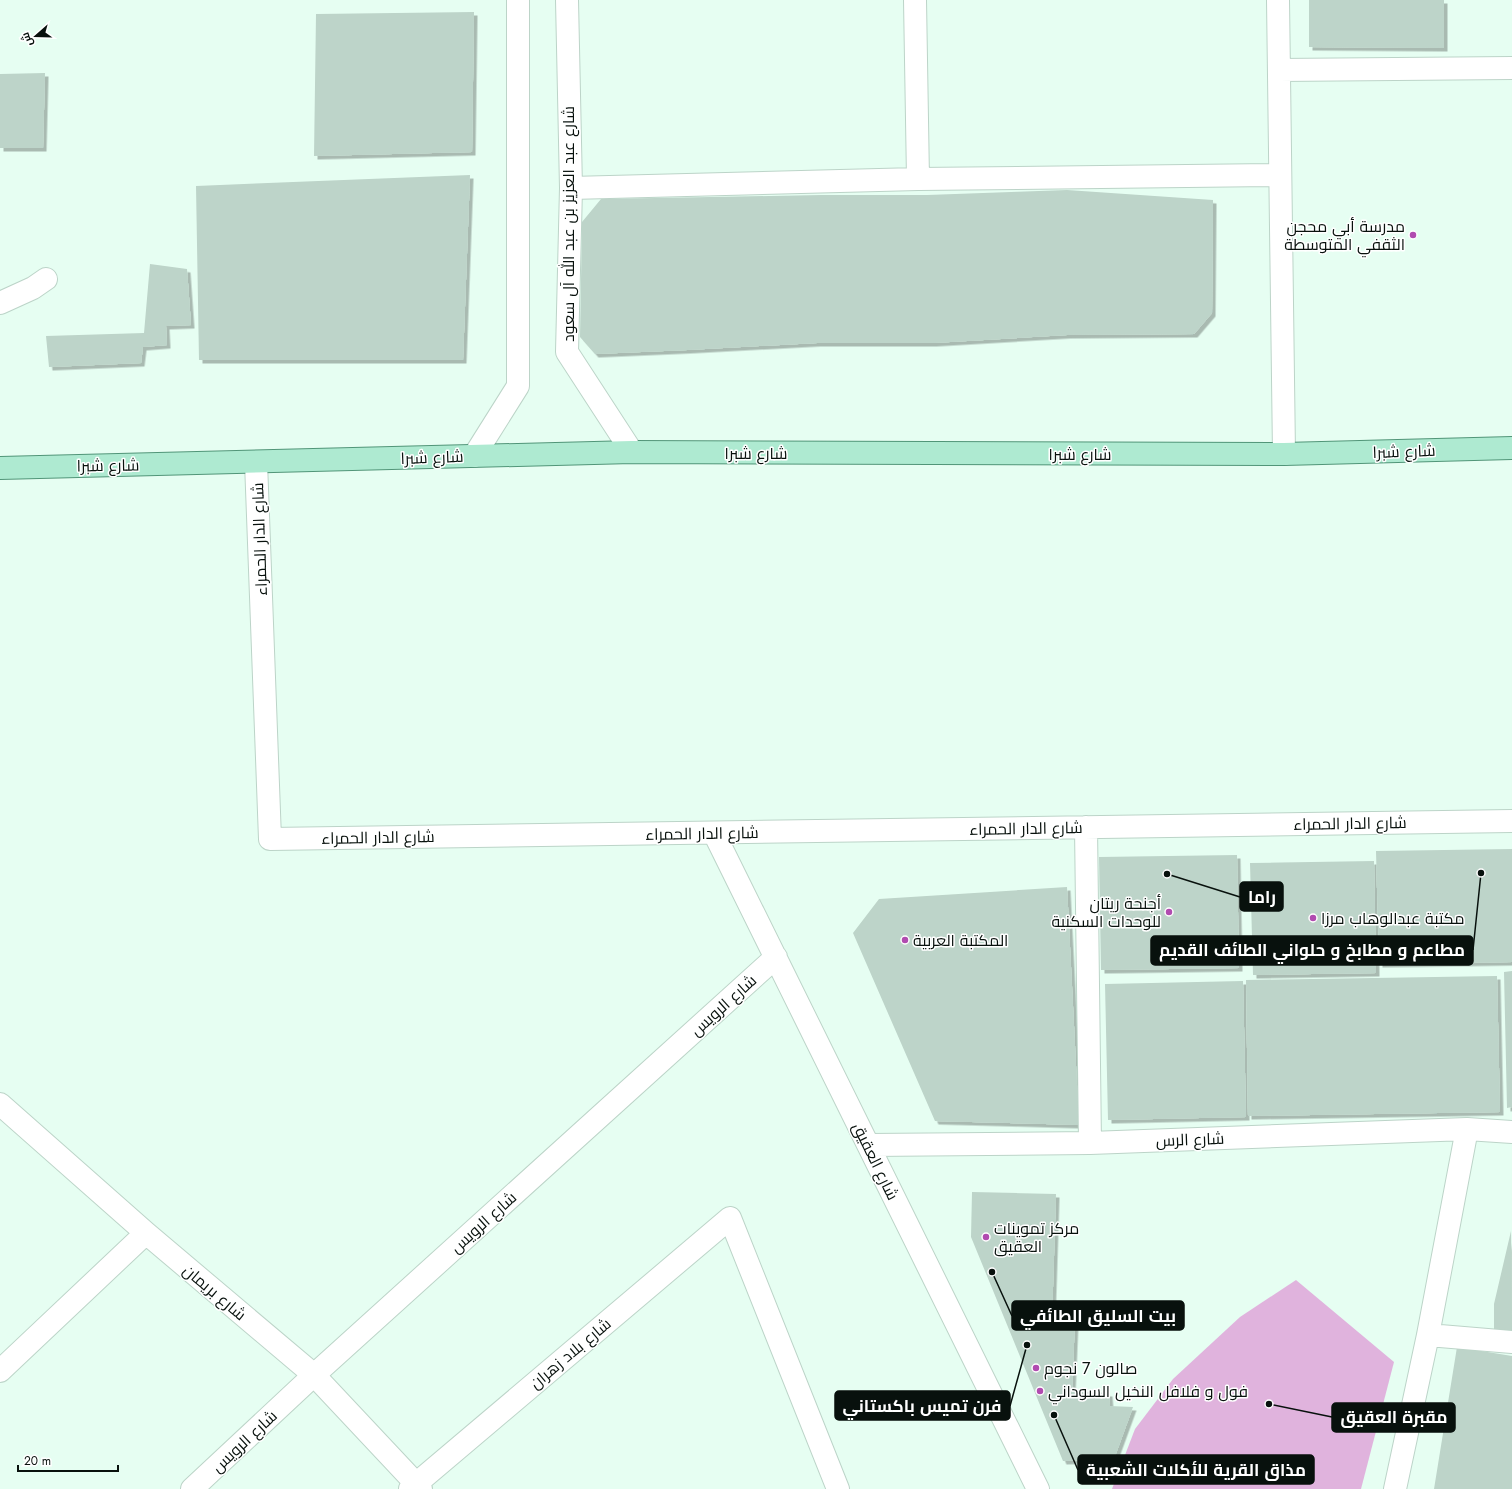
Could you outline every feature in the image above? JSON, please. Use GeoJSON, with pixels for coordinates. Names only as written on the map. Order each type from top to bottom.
{"type":"FeatureCollection","features":[{"type":"Feature","properties":{"kind":"main road","name":"شارع شبرا"},"geometry":{"type":"LineString","coordinates":[[0,468],[632,452],[1284,454],[1512,448]]}},
{"type":"Feature","properties":{"kind":"street"},"geometry":{"type":"LineString","coordinates":[[474,456],[518,386],[518,0]]}},
{"type":"Feature","properties":{"kind":"street","name":"شارع عبد العزيز بن عبد الله آل سعود"},"geometry":{"type":"LineString","coordinates":[[567,0],[571,188],[567,352],[632,452]]}},
{"type":"Feature","properties":{"kind":"street"},"geometry":{"type":"LineString","coordinates":[[915,0],[918,179]]}},
{"type":"Feature","properties":{"kind":"street"},"geometry":{"type":"LineString","coordinates":[[1278,0],[1284,454]]}},
{"type":"Feature","properties":{"kind":"street"},"geometry":{"type":"LineString","coordinates":[[1279,70],[1512,68]]}},
{"type":"Feature","properties":{"kind":"street"},"geometry":{"type":"LineString","coordinates":[[571,188],[918,179],[1280,175]]}},
{"type":"Feature","properties":{"kind":"street"},"geometry":{"type":"LineString","coordinates":[[0,303],[33,288],[46,279]]}},
{"type":"Feature","properties":{"kind":"street","name":"شارع الدار الحمراء"},"geometry":{"type":"LineString","coordinates":[[256,462],[270,839],[1512,821]]}},
{"type":"Feature","properties":{"kind":"street"},"geometry":{"type":"LineString","coordinates":[[1086,827],[1090,1143]]}},
{"type":"Feature","properties":{"kind":"street","name":"شارع العقيق"},"geometry":{"type":"LineString","coordinates":[[714,833],[1038,1489]]}},
{"type":"Feature","properties":{"kind":"street","name":"شارع الرويس"},"geometry":{"type":"LineString","coordinates":[[192,1489],[314,1375],[776,957]]}},
{"type":"Feature","properties":{"kind":"street","name":"شارع بريمان"},"geometry":{"type":"LineString","coordinates":[[0,1104],[146,1233],[314,1375],[416,1487]]}},
{"type":"Feature","properties":{"kind":"street"},"geometry":{"type":"LineString","coordinates":[[1395,1489],[1428,1335],[1467,1129]]}},
{"type":"Feature","properties":{"kind":"street","name":"شارع الرس"},"geometry":{"type":"LineString","coordinates":[[869,1145],[1090,1143],[1467,1129],[1512,1132]]}},
{"type":"Feature","properties":{"kind":"street","name":"شارع بلاد زهران"},"geometry":{"type":"LineString","coordinates":[[416,1487],[730,1218],[835,1487]]}},
{"type":"Feature","properties":{"kind":"street"},"geometry":{"type":"LineString","coordinates":[[0,1371],[146,1233]]}},
{"type":"Feature","properties":{"kind":"street"},"geometry":{"type":"LineString","coordinates":[[1428,1335],[1512,1342]]}},
{"type":"Feature","properties":{"kind":"shaded area"},"geometry":{"type":"Polygon","coordinates":[[[1296,1280],[1394,1362],[1361,1489],[1112,1489],[1135,1429],[1173,1379],[1240,1317],[1296,1280]]]}},
{"type":"Feature","properties":{"kind":"building"},"geometry":{"type":"Polygon","coordinates":[[[1309,0],[1444,0],[1444,48],[1309,47],[1309,0]]]}},
{"type":"Feature","properties":{"kind":"building"},"geometry":{"type":"Polygon","coordinates":[[[474,12],[472,152],[314,156],[316,14],[474,12]]]}},
{"type":"Feature","properties":{"kind":"building"},"geometry":{"type":"Polygon","coordinates":[[[45,73],[43,148],[0,148],[0,74],[45,73]]]}},
{"type":"Feature","properties":{"kind":"building"},"geometry":{"type":"Polygon","coordinates":[[[470,175],[463,360],[199,360],[196,186],[470,175]]]}},
{"type":"Feature","properties":{"kind":"building"},"geometry":{"type":"Polygon","coordinates":[[[1067,190],[1213,200],[1212,313],[1194,334],[1067,335],[933,343],[817,343],[595,354],[580,337],[582,222],[601,199],[822,195],[927,195],[1067,190]]]}},
{"type":"Feature","properties":{"kind":"building"},"geometry":{"type":"Polygon","coordinates":[[[150,264],[187,269],[191,325],[166,326],[167,345],[143,347],[141,363],[49,367],[46,336],[144,333],[150,264]]]}},
{"type":"Feature","properties":{"kind":"building"},"geometry":{"type":"Polygon","coordinates":[[[1512,849],[1512,962],[1379,964],[1376,851],[1512,849]]]}},
{"type":"Feature","properties":{"kind":"building","name":"أجنحة ريتان للوحدات السكنية"},"geometry":{"type":"Polygon","coordinates":[[[1237,855],[1239,968],[1101,970],[1099,857],[1237,855]]]}},
{"type":"Feature","properties":{"kind":"building","name":"مكتبة عبدالوهاب مرزا"},"geometry":{"type":"Polygon","coordinates":[[[1374,861],[1376,973],[1253,975],[1250,863],[1374,861]]]}},
{"type":"Feature","properties":{"kind":"building"},"geometry":{"type":"Polygon","coordinates":[[[1067,887],[1079,1125],[935,1121],[853,933],[879,899],[1067,887]]]}},
{"type":"Feature","properties":{"kind":"building"},"geometry":{"type":"Polygon","coordinates":[[[1512,971],[1512,1107],[1507,1108],[1504,972],[1512,971]]]}},
{"type":"Feature","properties":{"kind":"building"},"geometry":{"type":"Polygon","coordinates":[[[1497,976],[1500,1112],[1248,1116],[1246,980],[1497,976]]]}},
{"type":"Feature","properties":{"kind":"building"},"geometry":{"type":"Polygon","coordinates":[[[1243,981],[1246,1117],[1108,1120],[1105,984],[1243,981]]]}},
{"type":"Feature","properties":{"kind":"building"},"geometry":{"type":"Polygon","coordinates":[[[972,1192],[1056,1194],[1052,1319],[1075,1320],[1072,1391],[1109,1393],[1110,1406],[1133,1407],[1114,1459],[1063,1461],[971,1237],[972,1192]]]}},
{"type":"Feature","properties":{"kind":"building"},"geometry":{"type":"Polygon","coordinates":[[[1511,1231],[1512,1330],[1494,1330],[1494,1304],[1511,1231]]]}},
{"type":"Feature","properties":{"kind":"building"},"geometry":{"type":"Polygon","coordinates":[[[1457,1347],[1512,1356],[1512,1489],[1434,1489],[1457,1347]]]}},
{"type":"Feature","properties":{"kind":"place","name":"مدرسة أبي محجن الثقفي المتوسطة"},"geometry":{"type":"Point","coordinates":[1413,235]}},
{"type":"Feature","properties":{"kind":"place","name":"مطاعم و مطابخ و حلواني الطائف القديم"},"geometry":{"type":"Point","coordinates":[1481,873]}},
{"type":"Feature","properties":{"kind":"place","name":"راما"},"geometry":{"type":"Point","coordinates":[1167,874]}},
{"type":"Feature","properties":{"kind":"place","name":"أجنحة ريتان للوحدات السكنية"},"geometry":{"type":"Point","coordinates":[1169,912]}},
{"type":"Feature","properties":{"kind":"place","name":"مكتبة عبدالوهاب مرزا"},"geometry":{"type":"Point","coordinates":[1313,918]}},
{"type":"Feature","properties":{"kind":"place","name":"المكتبة العربية"},"geometry":{"type":"Point","coordinates":[905,940]}},
{"type":"Feature","properties":{"kind":"place","name":"مركز تموينات العقيق"},"geometry":{"type":"Point","coordinates":[986,1237]}},
{"type":"Feature","properties":{"kind":"place","name":"بيت السليق الطائفي"},"geometry":{"type":"Point","coordinates":[992,1272]}},
{"type":"Feature","properties":{"kind":"place","name":"فرن تميس باكستاني"},"geometry":{"type":"Point","coordinates":[1027,1345]}},
{"type":"Feature","properties":{"kind":"place","name":"صالون 7 نجوم"},"geometry":{"type":"Point","coordinates":[1036,1368]}},
{"type":"Feature","properties":{"kind":"place","name":"فول و فلافل النخيل السوداني"},"geometry":{"type":"Point","coordinates":[1040,1391]}},
{"type":"Feature","properties":{"kind":"place","name":"مقبرة العقيق"},"geometry":{"type":"Point","coordinates":[1269,1404]}},
{"type":"Feature","properties":{"kind":"place","name":"مذاق القرية للأكلات الشعبية"},"geometry":{"type":"Point","coordinates":[1054,1415]}}]}
